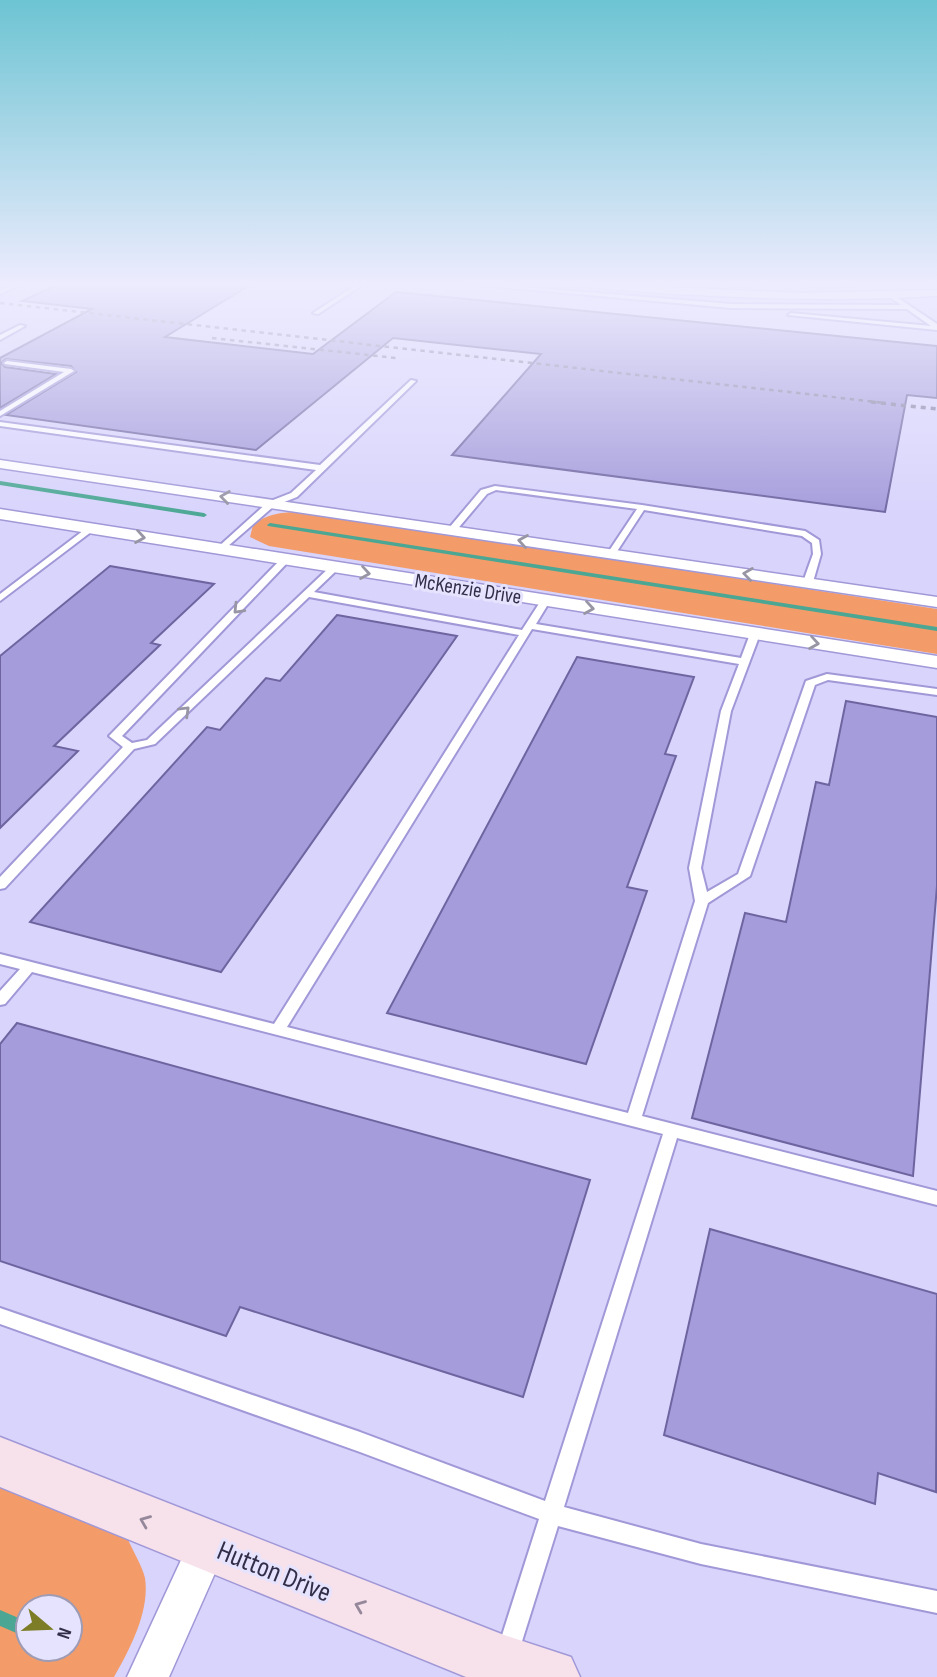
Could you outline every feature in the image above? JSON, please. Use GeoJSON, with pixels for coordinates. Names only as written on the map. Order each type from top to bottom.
{"type":"FeatureCollection","features":[{"type":"Feature","properties":{"kind":"street"},"geometry":{"type":"LineString","coordinates":[[0,464],[937,602]]}},
{"type":"Feature","properties":{"kind":"street","name":"McKenzie Drive"},"geometry":{"type":"LineString","coordinates":[[0,514],[937,662]]}},
{"type":"Feature","properties":{"kind":"street","name":"Hutton Drive"},"geometry":{"type":"LineString","coordinates":[[0,1462],[528,1670]]}},
{"type":"Feature","properties":{"kind":"street"},"geometry":{"type":"LineString","coordinates":[[148,1677],[208,1546]]}},
{"type":"Feature","properties":{"kind":"lane"},"geometry":{"type":"LineString","coordinates":[[0,414],[71,371],[7,363]]}},
{"type":"Feature","properties":{"kind":"lane"},"geometry":{"type":"LineString","coordinates":[[220,550],[271,504],[294,495],[413,381]]}},
{"type":"Feature","properties":{"kind":"lane"},"geometry":{"type":"LineString","coordinates":[[0,424],[322,468]]}},
{"type":"Feature","properties":{"kind":"lane"},"geometry":{"type":"LineString","coordinates":[[452,530],[484,492],[495,488],[642,507],[804,534],[816,542],[817,554],[808,582]]}},
{"type":"Feature","properties":{"kind":"lane"},"geometry":{"type":"LineString","coordinates":[[611,554],[642,507]]}},
{"type":"Feature","properties":{"kind":"lane"},"geometry":{"type":"LineString","coordinates":[[0,598],[91,529]]}},
{"type":"Feature","properties":{"kind":"lane"},"geometry":{"type":"LineString","coordinates":[[130,747],[115,736],[285,561]]}},
{"type":"Feature","properties":{"kind":"lane"},"geometry":{"type":"LineString","coordinates":[[0,885],[130,747],[151,743],[334,568]]}},
{"type":"Feature","properties":{"kind":"lane"},"geometry":{"type":"LineString","coordinates":[[307,594],[745,662]]}},
{"type":"Feature","properties":{"kind":"lane"},"geometry":{"type":"LineString","coordinates":[[278,1030],[545,601]]}},
{"type":"Feature","properties":{"kind":"lane"},"geometry":{"type":"LineString","coordinates":[[633,1121],[702,901],[695,868],[726,711],[755,634]]}},
{"type":"Feature","properties":{"kind":"lane"},"geometry":{"type":"LineString","coordinates":[[702,901],[744,876],[810,683],[827,677],[937,692]]}},
{"type":"Feature","properties":{"kind":"lane"},"geometry":{"type":"LineString","coordinates":[[0,958],[937,1198]]}},
{"type":"Feature","properties":{"kind":"lane"},"geometry":{"type":"LineString","coordinates":[[0,1000],[30,966]]}},
{"type":"Feature","properties":{"kind":"lane"},"geometry":{"type":"LineString","coordinates":[[528,1670],[552,1514],[672,1130]]}},
{"type":"Feature","properties":{"kind":"lane"},"geometry":{"type":"LineString","coordinates":[[0,1316],[360,1442],[552,1514],[701,1554],[937,1602]]}},
{"type":"Feature","properties":{"kind":"shaded area"},"geometry":{"type":"Polygon","coordinates":[[[306,512],[937,609],[937,654],[269,546],[250,537],[253,525],[265,517],[306,512]]]}},
{"type":"Feature","properties":{"kind":"shaded area"},"geometry":{"type":"Polygon","coordinates":[[[0,1487],[127,1537],[144,1573],[145,1603],[137,1629],[114,1677],[0,1677],[0,1487]]]}},
{"type":"Feature","properties":{"kind":"building"},"geometry":{"type":"Polygon","coordinates":[[[0,360],[4,360],[1,363],[5,367],[56,374],[0,408],[0,360]]]}},
{"type":"Feature","properties":{"kind":"building"},"geometry":{"type":"Polygon","coordinates":[[[18,360],[366,360],[256,450],[6,415],[76,372],[71,366],[18,360]]]}},
{"type":"Feature","properties":{"kind":"building"},"geometry":{"type":"Polygon","coordinates":[[[535,360],[937,360],[937,398],[907,395],[885,512],[452,455],[535,360]]]}},
{"type":"Feature","properties":{"kind":"building"},"geometry":{"type":"Polygon","coordinates":[[[110,566],[214,584],[151,643],[160,645],[54,746],[78,751],[0,828],[0,656],[110,566]]]}},
{"type":"Feature","properties":{"kind":"building"},"geometry":{"type":"Polygon","coordinates":[[[337,615],[457,636],[221,972],[30,922],[207,727],[220,730],[266,678],[280,681],[337,615]]]}},
{"type":"Feature","properties":{"kind":"building"},"geometry":{"type":"Polygon","coordinates":[[[577,657],[694,677],[665,754],[676,756],[627,887],[647,891],[586,1064],[387,1013],[577,657]]]}},
{"type":"Feature","properties":{"kind":"building"},"geometry":{"type":"Polygon","coordinates":[[[846,701],[937,717],[937,886],[913,1176],[692,1118],[745,913],[786,922],[816,782],[829,785],[846,701]]]}},
{"type":"Feature","properties":{"kind":"building"},"geometry":{"type":"Polygon","coordinates":[[[17,1023],[590,1180],[523,1397],[240,1307],[226,1336],[0,1261],[0,1044],[17,1023]]]}},
{"type":"Feature","properties":{"kind":"building"},"geometry":{"type":"Polygon","coordinates":[[[710,1229],[937,1294],[936,1492],[878,1473],[875,1504],[664,1435],[710,1229]]]}},
{"type":"Feature","properties":{"kind":"waterway"},"geometry":{"type":"LineString","coordinates":[[0,483],[204,515]]}},
{"type":"Feature","properties":{"kind":"waterway"},"geometry":{"type":"LineString","coordinates":[[270,525],[937,629]]}},
{"type":"Feature","properties":{"kind":"waterway"},"geometry":{"type":"LineString","coordinates":[[0,1618],[14,1624]]}},
{"type":"Feature","properties":{"kind":"railway"},"geometry":{"type":"LineString","coordinates":[[507,360],[886,403]]}},
{"type":"Feature","properties":{"kind":"railway"},"geometry":{"type":"LineString","coordinates":[[871,402],[937,409]]}}]}
